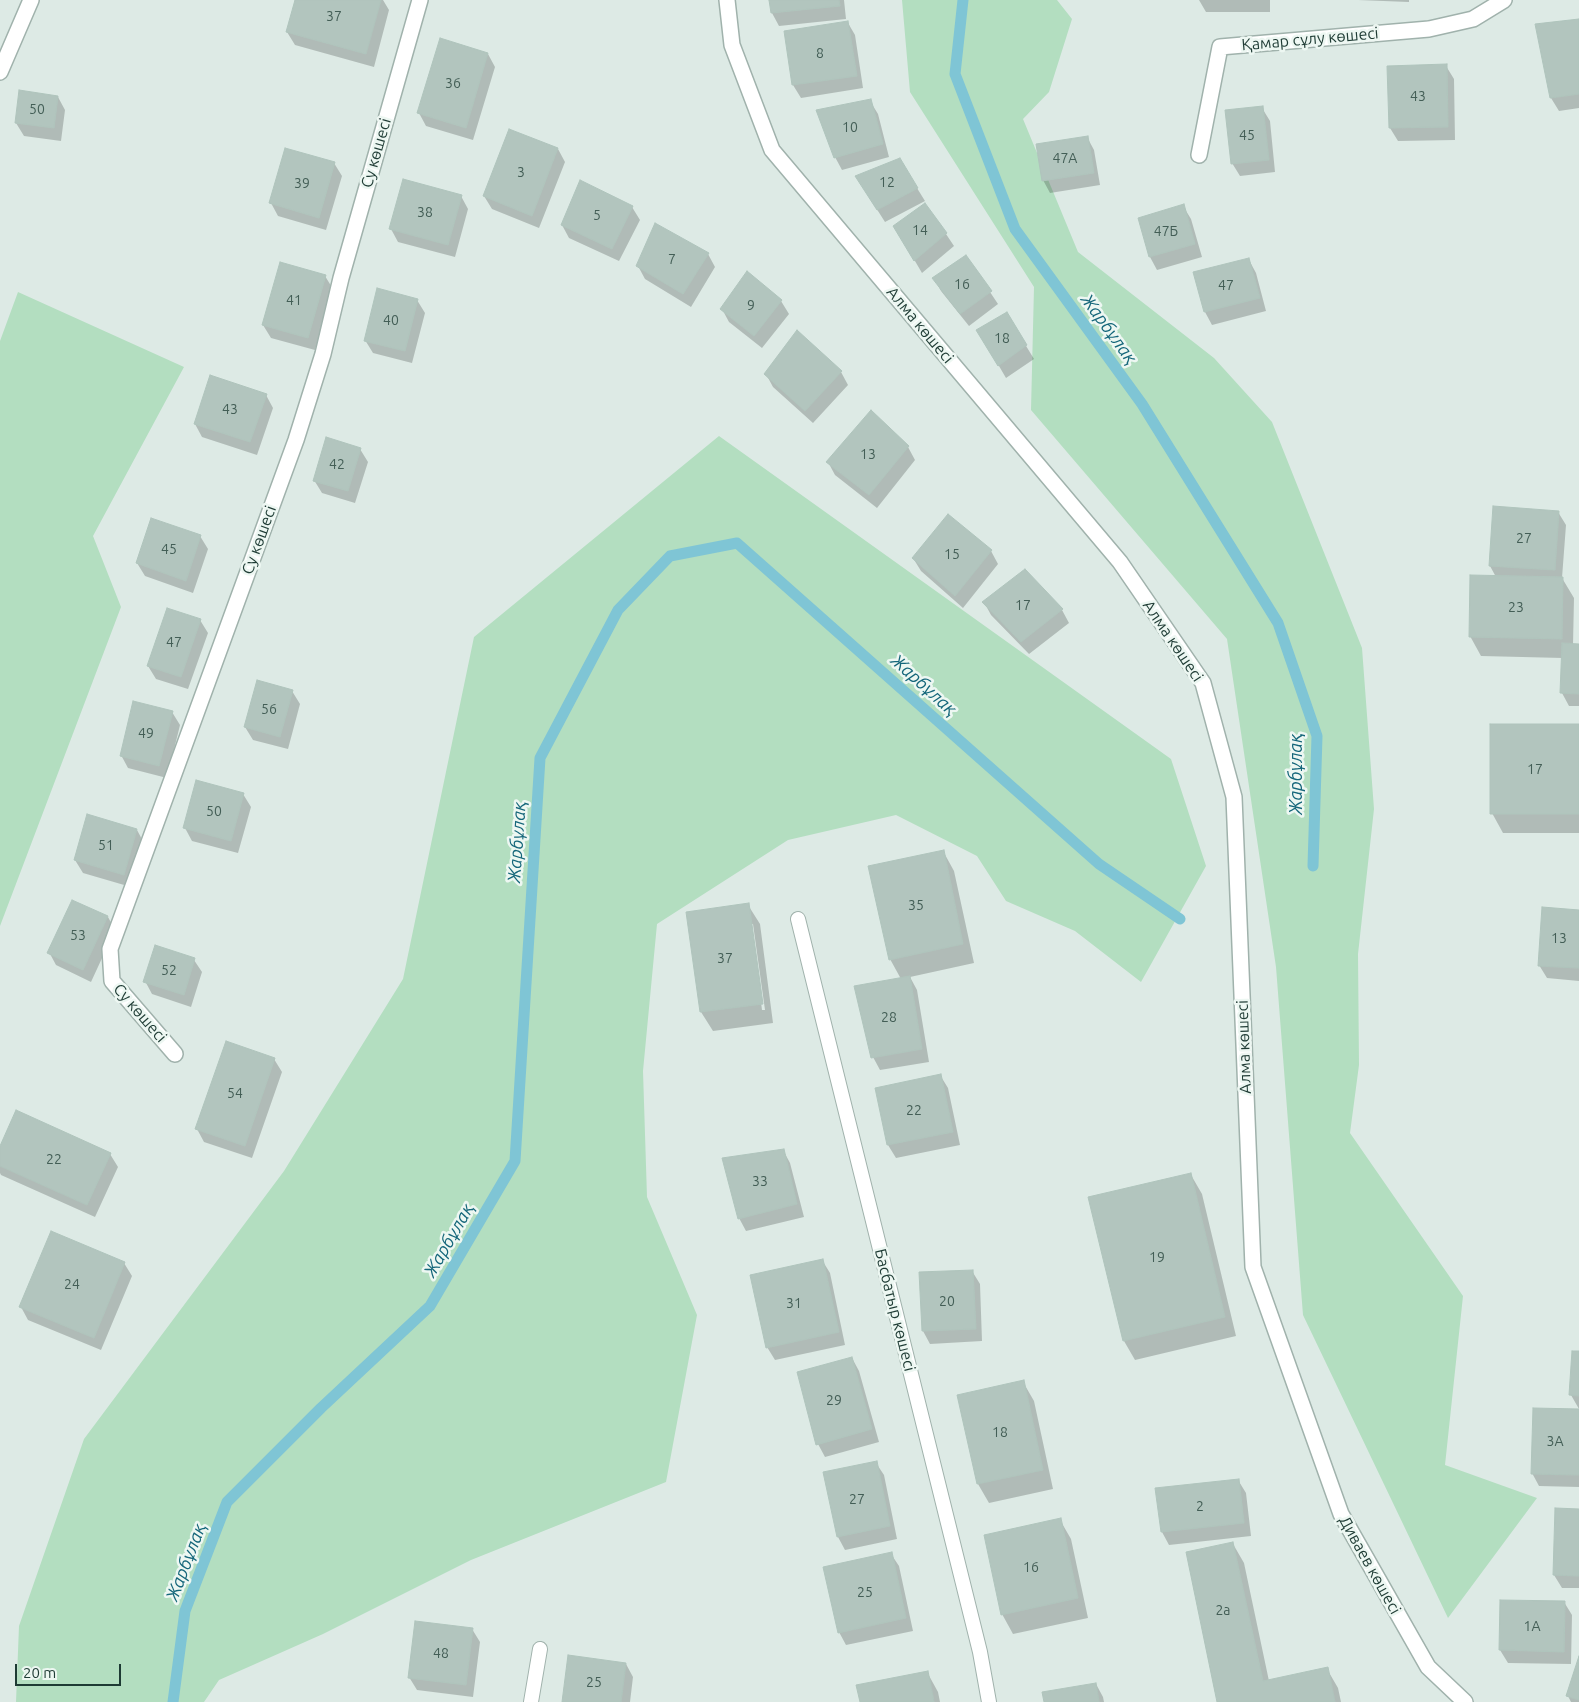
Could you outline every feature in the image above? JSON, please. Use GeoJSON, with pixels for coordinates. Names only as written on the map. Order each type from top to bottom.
{"type":"FeatureCollection","features":[{"type":"Feature","properties":{"kind":"street"},"geometry":{"type":"LineString","coordinates":[[0,72],[31,0]]}},
{"type":"Feature","properties":{"kind":"street","name":"Су көшесі"},"geometry":{"type":"LineString","coordinates":[[175,1054],[112,981],[110,949],[296,440],[323,354],[341,278],[420,0]]}},
{"type":"Feature","properties":{"kind":"street","name":"Алма көшесі"},"geometry":{"type":"LineString","coordinates":[[728,0],[732,45],[772,150],[1120,562],[1203,684],[1234,797],[1253,1267],[1304,1410]]}},
{"type":"Feature","properties":{"kind":"street","name":"Қамар сұлу көшесі"},"geometry":{"type":"LineString","coordinates":[[1199,155],[1220,47],[1429,29],[1473,19],[1504,0]]}},
{"type":"Feature","properties":{"kind":"street","name":"Диваев көшесі"},"geometry":{"type":"LineString","coordinates":[[1304,1410],[1341,1514],[1428,1668],[1465,1702]]}},
{"type":"Feature","properties":{"kind":"lane","name":"Басбатыр көшесі"},"geometry":{"type":"LineString","coordinates":[[798,919],[980,1652],[989,1702]]}},
{"type":"Feature","properties":{"kind":"lane"},"geometry":{"type":"LineString","coordinates":[[531,1702],[540,1649]]}},
{"type":"Feature","properties":{"kind":"green space"},"geometry":{"type":"Polygon","coordinates":[[[902,0],[1057,0],[1072,19],[1049,92],[1023,119],[1078,252],[1214,358],[1272,422],[1362,648],[1374,809],[1358,954],[1359,1065],[1350,1133],[1463,1296],[1445,1465],[1537,1498],[1448,1618],[1303,1315],[1276,967],[1227,639],[1031,410],[1034,287],[910,92],[902,0]]]}},
{"type":"Feature","properties":{"kind":"green space"},"geometry":{"type":"Polygon","coordinates":[[[18,292],[184,367],[93,536],[121,607],[0,926],[0,341],[18,292]]]}},
{"type":"Feature","properties":{"kind":"green space"},"geometry":{"type":"Polygon","coordinates":[[[719,436],[1171,759],[1206,866],[1141,982],[1075,931],[1006,901],[977,856],[896,815],[788,840],[657,924],[643,1071],[647,1197],[697,1315],[666,1482],[471,1560],[323,1634],[219,1680],[204,1702],[16,1702],[19,1626],[84,1439],[284,1171],[403,979],[474,637],[719,436]]]}},
{"type":"Feature","properties":{"kind":"building"},"geometry":{"type":"Polygon","coordinates":[[[295,0],[381,0],[366,54],[286,32],[295,0]]]}},
{"type":"Feature","properties":{"kind":"building"},"geometry":{"type":"Polygon","coordinates":[[[769,0],[839,0],[840,6],[771,13],[769,0]]]}},
{"type":"Feature","properties":{"kind":"building"},"geometry":{"type":"Polygon","coordinates":[[[1579,19],[1579,94],[1550,98],[1535,24],[1579,19]]]}},
{"type":"Feature","properties":{"kind":"building"},"geometry":{"type":"Polygon","coordinates":[[[848,21],[857,76],[792,85],[784,31],[848,21]]]}},
{"type":"Feature","properties":{"kind":"building"},"geometry":{"type":"Polygon","coordinates":[[[440,38],[488,53],[466,128],[417,113],[440,38]]]}},
{"type":"Feature","properties":{"kind":"building"},"geometry":{"type":"Polygon","coordinates":[[[1447,64],[1448,127],[1389,128],[1387,66],[1447,64]]]}},
{"type":"Feature","properties":{"kind":"building"},"geometry":{"type":"Polygon","coordinates":[[[19,90],[58,96],[54,128],[15,123],[19,90]]]}},
{"type":"Feature","properties":{"kind":"building"},"geometry":{"type":"Polygon","coordinates":[[[871,99],[883,144],[834,158],[816,110],[871,99]]]}},
{"type":"Feature","properties":{"kind":"building"},"geometry":{"type":"Polygon","coordinates":[[[1263,106],[1269,160],[1231,164],[1225,110],[1263,106]]]}},
{"type":"Feature","properties":{"kind":"building"},"geometry":{"type":"Polygon","coordinates":[[[509,129],[558,148],[532,216],[483,196],[509,129]]]}},
{"type":"Feature","properties":{"kind":"building"},"geometry":{"type":"Polygon","coordinates":[[[1088,136],[1094,173],[1042,181],[1036,144],[1088,136]]]}},
{"type":"Feature","properties":{"kind":"building"},"geometry":{"type":"Polygon","coordinates":[[[285,148],[335,162],[319,218],[269,203],[285,148]]]}},
{"type":"Feature","properties":{"kind":"building"},"geometry":{"type":"Polygon","coordinates":[[[900,158],[918,188],[877,210],[855,176],[900,158]]]}},
{"type":"Feature","properties":{"kind":"building"},"geometry":{"type":"Polygon","coordinates":[[[403,179],[462,195],[448,245],[389,229],[403,179]]]}},
{"type":"Feature","properties":{"kind":"building"},"geometry":{"type":"Polygon","coordinates":[[[580,180],[633,206],[612,249],[561,225],[580,180]]]}},
{"type":"Feature","properties":{"kind":"building"},"geometry":{"type":"Polygon","coordinates":[[[925,203],[947,233],[914,261],[893,226],[925,203]]]}},
{"type":"Feature","properties":{"kind":"building"},"geometry":{"type":"Polygon","coordinates":[[[1184,204],[1195,244],[1149,257],[1138,218],[1184,204]]]}},
{"type":"Feature","properties":{"kind":"building"},"geometry":{"type":"Polygon","coordinates":[[[655,223],[709,253],[683,294],[636,266],[655,223]]]}},
{"type":"Feature","properties":{"kind":"building"},"geometry":{"type":"Polygon","coordinates":[[[966,255],[992,291],[960,314],[932,278],[966,255]]]}},
{"type":"Feature","properties":{"kind":"building"},"geometry":{"type":"Polygon","coordinates":[[[1249,258],[1260,298],[1204,312],[1193,272],[1249,258]]]}},
{"type":"Feature","properties":{"kind":"building"},"geometry":{"type":"Polygon","coordinates":[[[280,262],[326,275],[308,338],[262,325],[280,262]]]}},
{"type":"Feature","properties":{"kind":"building"},"geometry":{"type":"Polygon","coordinates":[[[747,271],[782,300],[754,336],[720,309],[747,271]]]}},
{"type":"Feature","properties":{"kind":"building"},"geometry":{"type":"Polygon","coordinates":[[[377,288],[418,299],[405,351],[364,341],[377,288]]]}},
{"type":"Feature","properties":{"kind":"building"},"geometry":{"type":"Polygon","coordinates":[[[1007,312],[1027,345],[998,366],[976,330],[1007,312]]]}},
{"type":"Feature","properties":{"kind":"building"},"geometry":{"type":"Polygon","coordinates":[[[797,330],[842,371],[805,411],[764,374],[797,330]]]}},
{"type":"Feature","properties":{"kind":"building"},"geometry":{"type":"Polygon","coordinates":[[[210,375],[267,394],[250,442],[194,424],[210,375]]]}},
{"type":"Feature","properties":{"kind":"building"},"geometry":{"type":"Polygon","coordinates":[[[871,410],[909,446],[869,495],[826,462],[871,410]]]}},
{"type":"Feature","properties":{"kind":"building"},"geometry":{"type":"Polygon","coordinates":[[[326,437],[361,448],[348,491],[313,481],[326,437]]]}},
{"type":"Feature","properties":{"kind":"building"},"geometry":{"type":"Polygon","coordinates":[[[1493,506],[1559,511],[1555,570],[1489,566],[1493,506]]]}},
{"type":"Feature","properties":{"kind":"building"},"geometry":{"type":"Polygon","coordinates":[[[948,514],[992,550],[955,596],[912,558],[948,514]]]}},
{"type":"Feature","properties":{"kind":"building"},"geometry":{"type":"Polygon","coordinates":[[[151,518],[201,535],[186,581],[136,563],[151,518]]]}},
{"type":"Feature","properties":{"kind":"building"},"geometry":{"type":"Polygon","coordinates":[[[1025,569],[1063,609],[1021,642],[982,602],[1025,569]]]}},
{"type":"Feature","properties":{"kind":"building"},"geometry":{"type":"Polygon","coordinates":[[[1470,575],[1563,577],[1562,639],[1469,637],[1470,575]]]}},
{"type":"Feature","properties":{"kind":"building"},"geometry":{"type":"Polygon","coordinates":[[[167,608],[201,619],[181,677],[147,666],[167,608]]]}},
{"type":"Feature","properties":{"kind":"building"},"geometry":{"type":"Polygon","coordinates":[[[1562,643],[1579,644],[1579,694],[1560,693],[1562,643]]]}},
{"type":"Feature","properties":{"kind":"building"},"geometry":{"type":"Polygon","coordinates":[[[257,680],[293,690],[280,737],[244,727],[257,680]]]}},
{"type":"Feature","properties":{"kind":"building"},"geometry":{"type":"Polygon","coordinates":[[[133,701],[173,711],[159,766],[120,756],[133,701]]]}},
{"type":"Feature","properties":{"kind":"building"},"geometry":{"type":"Polygon","coordinates":[[[1490,724],[1579,724],[1579,814],[1490,814],[1490,724]]]}},
{"type":"Feature","properties":{"kind":"building"},"geometry":{"type":"Polygon","coordinates":[[[196,780],[244,793],[231,841],[183,828],[196,780]]]}},
{"type":"Feature","properties":{"kind":"building"},"geometry":{"type":"Polygon","coordinates":[[[87,814],[137,829],[124,875],[74,860],[87,814]]]}},
{"type":"Feature","properties":{"kind":"building"},"geometry":{"type":"Polygon","coordinates":[[[944,850],[963,944],[889,960],[868,866],[944,850]]]}},
{"type":"Feature","properties":{"kind":"building"},"geometry":{"type":"Polygon","coordinates":[[[72,900],[108,916],[83,970],[47,953],[72,900]]]}},
{"type":"Feature","properties":{"kind":"building"},"geometry":{"type":"Polygon","coordinates":[[[749,903],[763,1004],[700,1012],[686,912],[749,903]]]}},
{"type":"Feature","properties":{"kind":"building"},"geometry":{"type":"Polygon","coordinates":[[[1542,907],[1579,910],[1579,968],[1538,966],[1542,907]]]}},
{"type":"Feature","properties":{"kind":"building"},"geometry":{"type":"Polygon","coordinates":[[[155,945],[195,958],[184,995],[143,982],[155,945]]]}},
{"type":"Feature","properties":{"kind":"building"},"geometry":{"type":"Polygon","coordinates":[[[910,976],[922,1049],[871,1058],[854,986],[910,976]]]}},
{"type":"Feature","properties":{"kind":"building"},"geometry":{"type":"Polygon","coordinates":[[[226,1041],[275,1058],[245,1146],[195,1129],[226,1041]]]}},
{"type":"Feature","properties":{"kind":"building"},"geometry":{"type":"Polygon","coordinates":[[[941,1074],[953,1132],[887,1145],[875,1088],[941,1074]]]}},
{"type":"Feature","properties":{"kind":"building"},"geometry":{"type":"Polygon","coordinates":[[[16,1110],[111,1153],[87,1205],[0,1166],[0,1146],[16,1110]]]}},
{"type":"Feature","properties":{"kind":"building"},"geometry":{"type":"Polygon","coordinates":[[[784,1149],[797,1204],[738,1219],[722,1158],[784,1149]]]}},
{"type":"Feature","properties":{"kind":"building"},"geometry":{"type":"Polygon","coordinates":[[[1191,1173],[1225,1317],[1123,1341],[1088,1197],[1191,1173]]]}},
{"type":"Feature","properties":{"kind":"building"},"geometry":{"type":"Polygon","coordinates":[[[51,1231],[125,1262],[94,1338],[19,1307],[51,1231]]]}},
{"type":"Feature","properties":{"kind":"building"},"geometry":{"type":"Polygon","coordinates":[[[823,1259],[839,1332],[766,1348],[750,1275],[823,1259]]]}},
{"type":"Feature","properties":{"kind":"building"},"geometry":{"type":"Polygon","coordinates":[[[973,1270],[976,1329],[922,1331],[919,1272],[973,1270]]]}},
{"type":"Feature","properties":{"kind":"building"},"geometry":{"type":"Polygon","coordinates":[[[1572,1351],[1579,1351],[1579,1396],[1569,1395],[1572,1351]]]}},
{"type":"Feature","properties":{"kind":"building"},"geometry":{"type":"Polygon","coordinates":[[[852,1357],[872,1429],[816,1445],[797,1372],[852,1357]]]}},
{"type":"Feature","properties":{"kind":"building"},"geometry":{"type":"Polygon","coordinates":[[[1024,1380],[1043,1470],[977,1484],[957,1395],[1024,1380]]]}},
{"type":"Feature","properties":{"kind":"building"},"geometry":{"type":"Polygon","coordinates":[[[1533,1408],[1579,1409],[1579,1475],[1531,1474],[1533,1408]]]}},
{"type":"Feature","properties":{"kind":"building"},"geometry":{"type":"Polygon","coordinates":[[[877,1461],[890,1526],[837,1537],[823,1472],[877,1461]]]}},
{"type":"Feature","properties":{"kind":"building"},"geometry":{"type":"Polygon","coordinates":[[[1239,1479],[1244,1523],[1161,1532],[1155,1488],[1239,1479]]]}},
{"type":"Feature","properties":{"kind":"building"},"geometry":{"type":"Polygon","coordinates":[[[1555,1508],[1579,1509],[1579,1576],[1553,1575],[1555,1508]]]}},
{"type":"Feature","properties":{"kind":"building"},"geometry":{"type":"Polygon","coordinates":[[[1061,1518],[1078,1598],[1001,1615],[984,1535],[1061,1518]]]}},
{"type":"Feature","properties":{"kind":"building"},"geometry":{"type":"Polygon","coordinates":[[[1233,1542],[1263,1681],[1328,1667],[1335,1702],[1217,1702],[1186,1552],[1233,1542]]]}},
{"type":"Feature","properties":{"kind":"building"},"geometry":{"type":"Polygon","coordinates":[[[892,1552],[906,1618],[838,1633],[823,1567],[892,1552]]]}},
{"type":"Feature","properties":{"kind":"building"},"geometry":{"type":"Polygon","coordinates":[[[1500,1600],[1565,1601],[1564,1652],[1499,1650],[1500,1600]]]}},
{"type":"Feature","properties":{"kind":"building"},"geometry":{"type":"Polygon","coordinates":[[[415,1621],[473,1628],[466,1685],[408,1678],[415,1621]]]}},
{"type":"Feature","properties":{"kind":"building"},"geometry":{"type":"Polygon","coordinates":[[[568,1655],[626,1663],[621,1702],[562,1702],[568,1655]]]}},
{"type":"Feature","properties":{"kind":"building"},"geometry":{"type":"Polygon","coordinates":[[[1579,1656],[1579,1700],[1566,1696],[1579,1656]]]}},
{"type":"Feature","properties":{"kind":"building"},"geometry":{"type":"Polygon","coordinates":[[[928,1671],[934,1702],[860,1702],[856,1685],[928,1671]]]}},
{"type":"Feature","properties":{"kind":"building"},"geometry":{"type":"Polygon","coordinates":[[[1096,1683],[1099,1702],[1044,1702],[1042,1692],[1096,1683]]]}},
{"type":"Feature","properties":{"kind":"waterway","name":"Жарбұлақ"},"geometry":{"type":"LineString","coordinates":[[963,0],[955,74],[1015,229],[1142,404],[1278,623],[1317,736],[1313,866]]}},
{"type":"Feature","properties":{"kind":"waterway","name":"Жарбұлақ"},"geometry":{"type":"LineString","coordinates":[[173,1702],[185,1611],[227,1502],[321,1408],[430,1306],[515,1161],[540,758],[618,610],[670,556],[737,543],[1099,864],[1180,919]]}}]}
